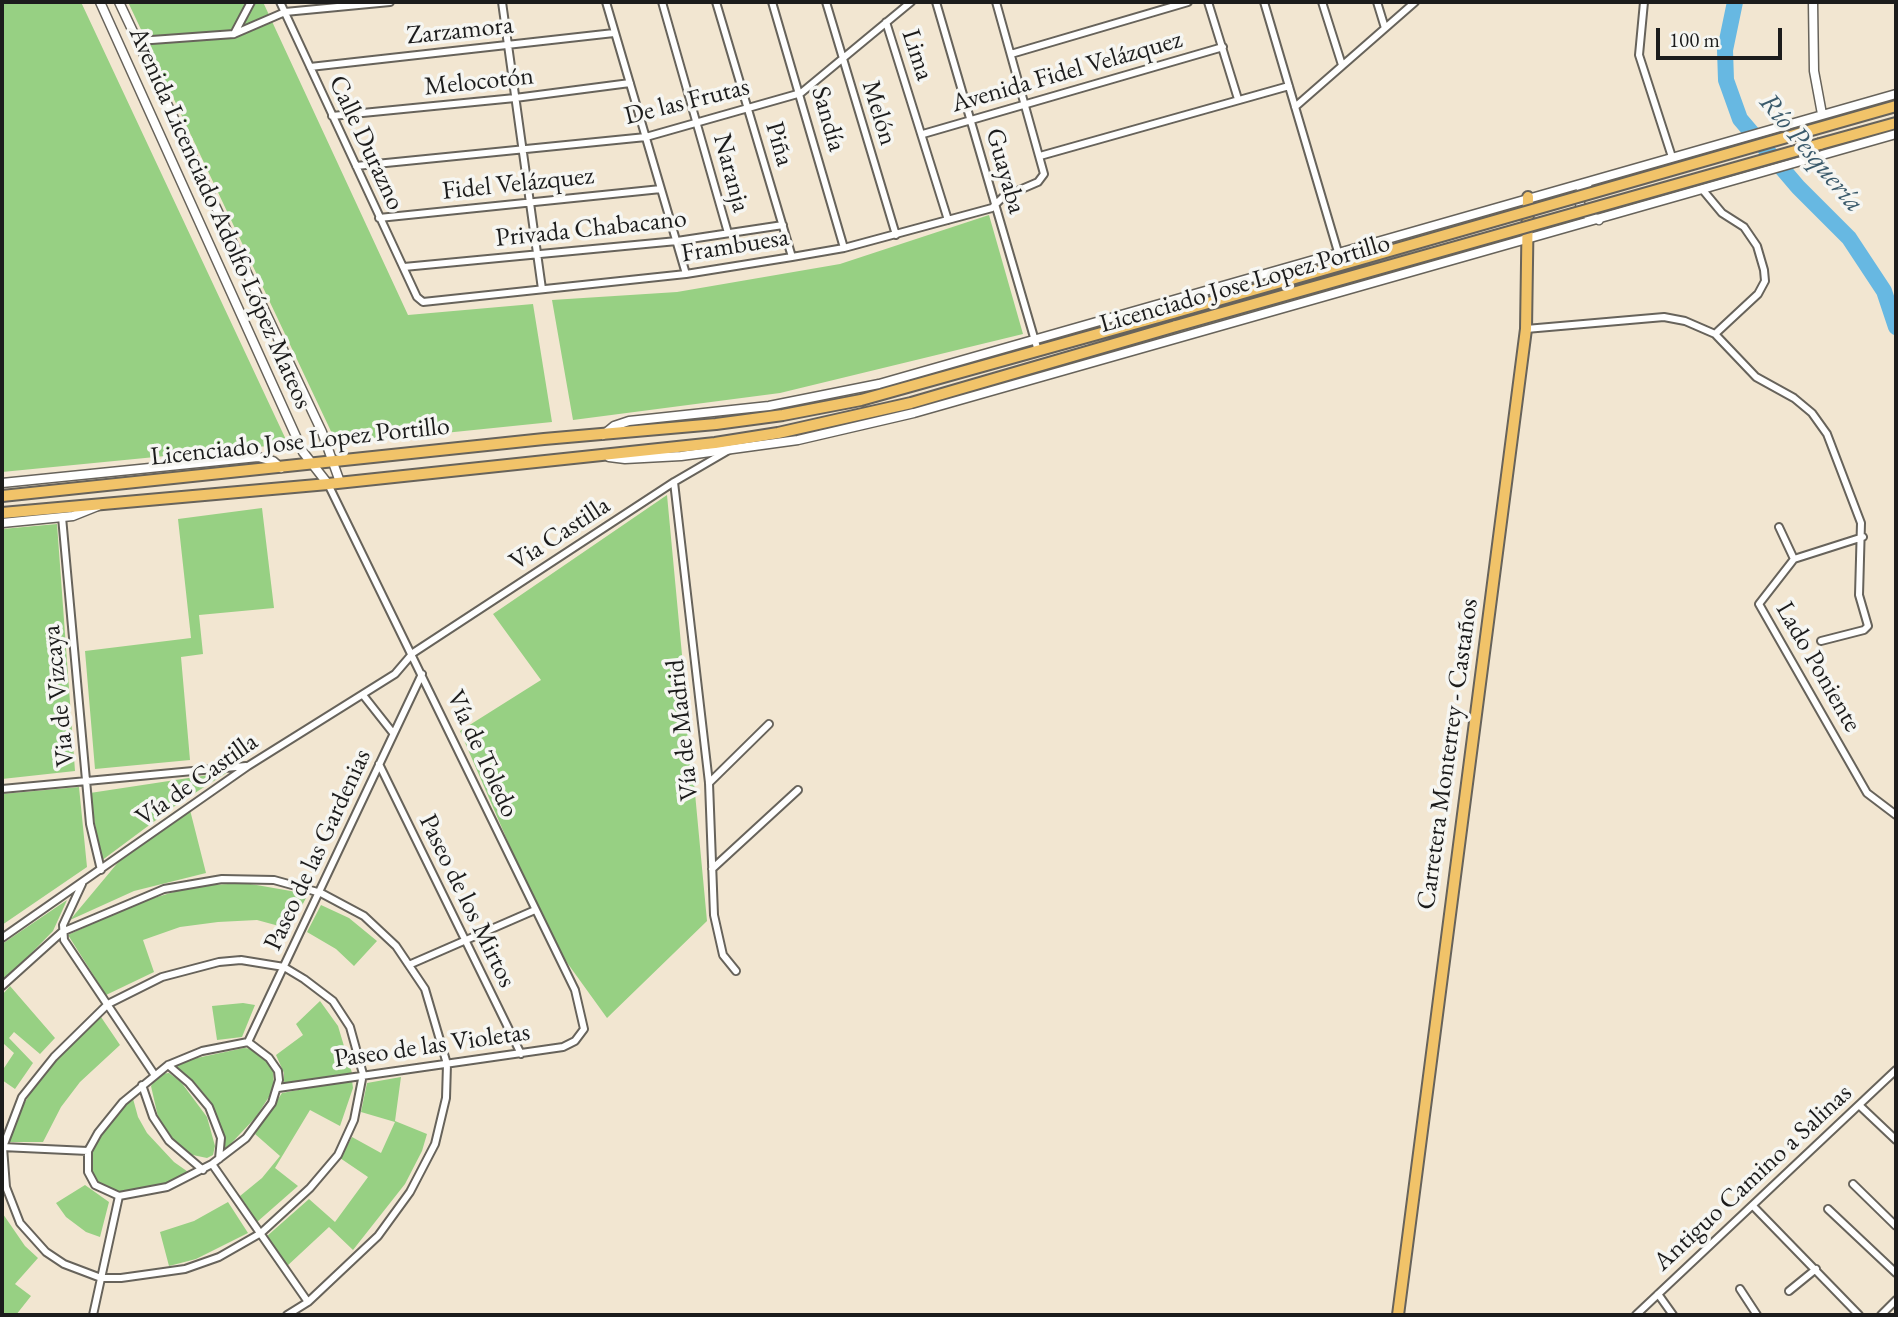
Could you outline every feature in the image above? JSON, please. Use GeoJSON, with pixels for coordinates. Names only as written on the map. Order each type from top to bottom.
{"type":"FeatureCollection","features":[{"type":"Feature","properties":{"kind":"main road","name":"Licenciado Jose Lopez Portillo"},"geometry":{"type":"LineString","coordinates":[[2,496],[716,424],[808,411],[861,400],[1036,345],[1172,313],[1800,127],[1896,106]]}},
{"type":"Feature","properties":{"kind":"main road","name":"Licenciado Jose Lopez Portillo"},"geometry":{"type":"LineString","coordinates":[[2,513],[328,484],[599,453],[715,443],[812,427],[911,403],[1896,123]]}},
{"type":"Feature","properties":{"kind":"main road","name":"Carretera Monterrey - Castaños"},"geometry":{"type":"LineString","coordinates":[[1398,1315],[1526,329],[1528,198]]}},
{"type":"Feature","properties":{"kind":"street","name":"Avenida Licenciado Adolfo López Mateos"},"geometry":{"type":"LineString","coordinates":[[100,2],[309,464],[328,484]]}},
{"type":"Feature","properties":{"kind":"street","name":"Avenida Licenciado Adolfo López Mateos"},"geometry":{"type":"LineString","coordinates":[[119,2],[335,461],[340,482]]}},
{"type":"Feature","properties":{"kind":"street"},"geometry":{"type":"LineString","coordinates":[[234,34],[251,2]]}},
{"type":"Feature","properties":{"kind":"street","name":"Calle Durazno"},"geometry":{"type":"LineString","coordinates":[[279,2],[419,300]]}},
{"type":"Feature","properties":{"kind":"street"},"geometry":{"type":"LineString","coordinates":[[138,41],[234,34],[285,12],[390,2]]}},
{"type":"Feature","properties":{"kind":"street"},"geometry":{"type":"LineString","coordinates":[[502,2],[542,289]]}},
{"type":"Feature","properties":{"kind":"street"},"geometry":{"type":"LineString","coordinates":[[606,2],[686,274]]}},
{"type":"Feature","properties":{"kind":"street","name":"Naranja"},"geometry":{"type":"LineString","coordinates":[[662,2],[728,233]]}},
{"type":"Feature","properties":{"kind":"street","name":"Piña"},"geometry":{"type":"LineString","coordinates":[[716,2],[792,257]]}},
{"type":"Feature","properties":{"kind":"street","name":"Sandía"},"geometry":{"type":"LineString","coordinates":[[772,2],[844,248]]}},
{"type":"Feature","properties":{"kind":"street","name":"Melón"},"geometry":{"type":"LineString","coordinates":[[826,2],[896,235]]}},
{"type":"Feature","properties":{"kind":"street","name":"De las Frutas"},"geometry":{"type":"LineString","coordinates":[[356,166],[646,137],[800,93],[911,2]]}},
{"type":"Feature","properties":{"kind":"street","name":"Guayaba"},"geometry":{"type":"LineString","coordinates":[[936,2],[1036,345]]}},
{"type":"Feature","properties":{"kind":"street"},"geometry":{"type":"LineString","coordinates":[[1011,54],[1188,2]]}},
{"type":"Feature","properties":{"kind":"street"},"geometry":{"type":"LineString","coordinates":[[1208,2],[1238,99]]}},
{"type":"Feature","properties":{"kind":"street"},"geometry":{"type":"LineString","coordinates":[[1264,2],[1338,252]]}},
{"type":"Feature","properties":{"kind":"street"},"geometry":{"type":"LineString","coordinates":[[1322,2],[1342,65]]}},
{"type":"Feature","properties":{"kind":"street"},"geometry":{"type":"LineString","coordinates":[[1377,2],[1385,29]]}},
{"type":"Feature","properties":{"kind":"street"},"geometry":{"type":"LineString","coordinates":[[1295,107],[1415,2]]}},
{"type":"Feature","properties":{"kind":"street"},"geometry":{"type":"LineString","coordinates":[[1644,2],[1639,55],[1672,157]]}},
{"type":"Feature","properties":{"kind":"street"},"geometry":{"type":"LineString","coordinates":[[1813,2],[1815,82],[1822,114]]}},
{"type":"Feature","properties":{"kind":"street"},"geometry":{"type":"LineString","coordinates":[[999,3],[1040,156],[1289,86]]}},
{"type":"Feature","properties":{"kind":"street","name":"Lima"},"geometry":{"type":"LineString","coordinates":[[886,22],[923,134],[947,220]]}},
{"type":"Feature","properties":{"kind":"street","name":"Zarzamora"},"geometry":{"type":"LineString","coordinates":[[310,67],[614,33]]}},
{"type":"Feature","properties":{"kind":"street","name":"Avenida Fidel Velázquez"},"geometry":{"type":"LineString","coordinates":[[923,134],[1223,47]]}},
{"type":"Feature","properties":{"kind":"street","name":"Melocotón"},"geometry":{"type":"LineString","coordinates":[[332,116],[516,98],[630,83]]}},
{"type":"Feature","properties":{"kind":"street"},"geometry":{"type":"LineString","coordinates":[[1800,127],[1822,114],[1896,94]]}},
{"type":"Feature","properties":{"kind":"street","name":"Licenciado Jose Lopez Portillo"},"geometry":{"type":"LineString","coordinates":[[1036,345],[1468,214],[1672,157],[1800,127]]}},
{"type":"Feature","properties":{"kind":"street","name":"Licenciado Jose Lopez Portillo"},"geometry":{"type":"LineString","coordinates":[[599,453],[625,459],[730,449],[797,440],[914,413],[1896,134]]}},
{"type":"Feature","properties":{"kind":"street","name":"Frambuesa"},"geometry":{"type":"LineString","coordinates":[[419,300],[686,274],[844,248],[995,206],[1003,197],[1043,177],[1040,156]]}},
{"type":"Feature","properties":{"kind":"street"},"geometry":{"type":"LineString","coordinates":[[1591,180],[1579,193],[1580,204],[1586,214],[1599,220]]}},
{"type":"Feature","properties":{"kind":"street"},"geometry":{"type":"LineString","coordinates":[[1706,188],[1722,213],[1744,227],[1757,246],[1765,282],[1758,294],[1715,334]]}},
{"type":"Feature","properties":{"kind":"street","name":"Fidel Velázquez"},"geometry":{"type":"LineString","coordinates":[[379,219],[530,200],[661,189]]}},
{"type":"Feature","properties":{"kind":"street"},"geometry":{"type":"LineString","coordinates":[[1468,214],[1479,220],[1484,231],[1482,247],[1473,255]]}},
{"type":"Feature","properties":{"kind":"street","name":"Privada Chabacano"},"geometry":{"type":"LineString","coordinates":[[404,267],[677,241],[782,225]]}},
{"type":"Feature","properties":{"kind":"street"},"geometry":{"type":"LineString","coordinates":[[1526,329],[1664,317],[1685,321],[1715,334],[1756,377],[1794,398],[1820,422],[1854,504],[1863,537],[1859,596],[1868,626],[1864,630],[1821,641]]}},
{"type":"Feature","properties":{"kind":"street","name":"Via Castilla"},"geometry":{"type":"LineString","coordinates":[[413,653],[674,482],[730,449]]}},
{"type":"Feature","properties":{"kind":"street"},"geometry":{"type":"LineString","coordinates":[[2,483],[258,457],[273,461],[281,468]]}},
{"type":"Feature","properties":{"kind":"street"},"geometry":{"type":"LineString","coordinates":[[337,497],[340,482]]}},
{"type":"Feature","properties":{"kind":"street","name":"Vía de Madrid"},"geometry":{"type":"LineString","coordinates":[[674,482],[709,783],[716,935],[723,955],[736,971]]}},
{"type":"Feature","properties":{"kind":"street","name":"Vía de Toledo"},"geometry":{"type":"LineString","coordinates":[[328,484],[337,497],[575,990],[584,1029]]}},
{"type":"Feature","properties":{"kind":"street"},"geometry":{"type":"LineString","coordinates":[[2,523],[62,517],[86,512],[103,503]]}},
{"type":"Feature","properties":{"kind":"street","name":"Via de Vizcaya"},"geometry":{"type":"LineString","coordinates":[[62,517],[90,824],[101,870]]}},
{"type":"Feature","properties":{"kind":"street"},"geometry":{"type":"LineString","coordinates":[[1779,527],[1794,559]]}},
{"type":"Feature","properties":{"kind":"street","name":"Lado Poniente"},"geometry":{"type":"LineString","coordinates":[[1863,537],[1794,559],[1761,600],[1760,610],[1804,680],[1867,793],[1896,816]]}},
{"type":"Feature","properties":{"kind":"street","name":"Vía de Castilla"},"geometry":{"type":"LineString","coordinates":[[2,938],[248,766],[395,674],[413,653]]}},
{"type":"Feature","properties":{"kind":"street","name":"Paseo de las Gardenias"},"geometry":{"type":"LineString","coordinates":[[248,1042],[321,893],[422,674]]}},
{"type":"Feature","properties":{"kind":"street"},"geometry":{"type":"LineString","coordinates":[[363,695],[393,733]]}},
{"type":"Feature","properties":{"kind":"street"},"geometry":{"type":"LineString","coordinates":[[709,783],[769,724]]}},
{"type":"Feature","properties":{"kind":"street","name":"Paseo de los Mirtos"},"geometry":{"type":"LineString","coordinates":[[379,764],[521,1054]]}},
{"type":"Feature","properties":{"kind":"street"},"geometry":{"type":"LineString","coordinates":[[2,789],[248,766]]}},
{"type":"Feature","properties":{"kind":"street"},"geometry":{"type":"LineString","coordinates":[[712,869],[798,790]]}},
{"type":"Feature","properties":{"kind":"street"},"geometry":{"type":"LineString","coordinates":[[2,986],[62,932],[139,898],[196,882],[251,878],[321,893],[364,916],[411,964],[435,1013],[447,1064],[446,1098],[438,1135],[410,1192],[363,1253],[308,1302],[287,1315]]}},
{"type":"Feature","properties":{"kind":"street"},"geometry":{"type":"LineString","coordinates":[[82,884],[62,932],[69,949],[154,1074]]}},
{"type":"Feature","properties":{"kind":"street"},"geometry":{"type":"LineString","coordinates":[[411,964],[535,910]]}},
{"type":"Feature","properties":{"kind":"street"},"geometry":{"type":"LineString","coordinates":[[241,960],[285,967],[322,992],[341,1012],[356,1042],[363,1074],[354,1120],[338,1155],[310,1188],[261,1233],[219,1257],[185,1269],[140,1277],[101,1278],[64,1264],[46,1252],[20,1223],[6,1187],[2,1147],[14,1115],[34,1079],[108,1004],[162,977],[209,964],[241,960]]}},
{"type":"Feature","properties":{"kind":"street","name":"Paseo de las Violetas"},"geometry":{"type":"LineString","coordinates":[[278,1088],[563,1047],[575,1041],[584,1029]]}},
{"type":"Feature","properties":{"kind":"street"},"geometry":{"type":"LineString","coordinates":[[248,1042],[263,1051],[276,1066],[278,1088],[256,1127],[212,1164],[167,1187],[119,1196],[102,1191],[90,1178],[88,1151],[107,1120],[154,1074],[168,1065],[202,1051],[248,1042]]}},
{"type":"Feature","properties":{"kind":"street"},"geometry":{"type":"LineString","coordinates":[[168,1065],[189,1083],[209,1107],[220,1138],[219,1159]]}},
{"type":"Feature","properties":{"kind":"street","name":"Antiguo Camino a Salinas"},"geometry":{"type":"LineString","coordinates":[[1636,1315],[1896,1070]]}},
{"type":"Feature","properties":{"kind":"street"},"geometry":{"type":"LineString","coordinates":[[142,1085],[153,1117],[169,1142],[203,1170]]}},
{"type":"Feature","properties":{"kind":"street"},"geometry":{"type":"LineString","coordinates":[[1859,1105],[1896,1140]]}},
{"type":"Feature","properties":{"kind":"street"},"geometry":{"type":"LineString","coordinates":[[2,1147],[88,1151]]}},
{"type":"Feature","properties":{"kind":"street"},"geometry":{"type":"LineString","coordinates":[[212,1164],[308,1302]]}},
{"type":"Feature","properties":{"kind":"street"},"geometry":{"type":"LineString","coordinates":[[1853,1184],[1896,1226]]}},
{"type":"Feature","properties":{"kind":"street"},"geometry":{"type":"LineString","coordinates":[[93,1315],[119,1196]]}},
{"type":"Feature","properties":{"kind":"street"},"geometry":{"type":"LineString","coordinates":[[1753,1206],[1859,1315]]}},
{"type":"Feature","properties":{"kind":"street"},"geometry":{"type":"LineString","coordinates":[[1828,1209],[1896,1273]]}},
{"type":"Feature","properties":{"kind":"street"},"geometry":{"type":"LineString","coordinates":[[1789,1291],[1816,1269]]}},
{"type":"Feature","properties":{"kind":"street"},"geometry":{"type":"LineString","coordinates":[[1740,1289],[1757,1315]]}},
{"type":"Feature","properties":{"kind":"street"},"geometry":{"type":"LineString","coordinates":[[1658,1294],[1673,1315]]}},
{"type":"Feature","properties":{"kind":"street"},"geometry":{"type":"LineString","coordinates":[[1881,1315],[1896,1300]]}},
{"type":"Feature","properties":{"kind":"green space"},"geometry":{"type":"Polygon","coordinates":[[[2,2],[81,2],[288,444],[2,472],[2,2]]]}},
{"type":"Feature","properties":{"kind":"green space"},"geometry":{"type":"Polygon","coordinates":[[[128,2],[263,2],[408,315],[533,304],[552,422],[337,444],[128,2]]]}},
{"type":"Feature","properties":{"kind":"green space"},"geometry":{"type":"Polygon","coordinates":[[[989,215],[1023,334],[780,393],[573,420],[552,300],[677,292],[840,264],[989,215]]]}},
{"type":"Feature","properties":{"kind":"green space"},"geometry":{"type":"Polygon","coordinates":[[[667,495],[707,921],[607,1018],[550,939],[460,731],[541,680],[493,614],[667,495]]]}},
{"type":"Feature","properties":{"kind":"green space"},"geometry":{"type":"Polygon","coordinates":[[[262,508],[274,608],[199,615],[203,654],[181,657],[190,760],[95,769],[85,651],[191,638],[178,519],[262,508]]]}},
{"type":"Feature","properties":{"kind":"green space"},"geometry":{"type":"Polygon","coordinates":[[[57,524],[75,771],[2,779],[2,529],[57,524]]]}},
{"type":"Feature","properties":{"kind":"green space"},"geometry":{"type":"Polygon","coordinates":[[[228,772],[179,803],[101,861],[90,793],[228,772]]]}},
{"type":"Feature","properties":{"kind":"green space"},"geometry":{"type":"Polygon","coordinates":[[[79,787],[87,867],[2,925],[2,794],[79,787]]]}},
{"type":"Feature","properties":{"kind":"green space"},"geometry":{"type":"Polygon","coordinates":[[[190,810],[206,873],[134,891],[70,920],[120,860],[190,810]]]}},
{"type":"Feature","properties":{"kind":"green space"},"geometry":{"type":"Polygon","coordinates":[[[245,883],[308,894],[290,929],[257,920],[218,922],[180,927],[143,940],[154,972],[106,995],[68,935],[137,903],[194,886],[245,883]]]}},
{"type":"Feature","properties":{"kind":"green space"},"geometry":{"type":"Polygon","coordinates":[[[67,900],[53,931],[2,983],[2,944],[67,900]]]}},
{"type":"Feature","properties":{"kind":"green space"},"geometry":{"type":"Polygon","coordinates":[[[321,905],[349,918],[377,941],[354,966],[336,949],[307,932],[321,905]]]}},
{"type":"Feature","properties":{"kind":"green space"},"geometry":{"type":"Polygon","coordinates":[[[10,986],[55,1038],[40,1054],[14,1032],[9,1038],[33,1063],[15,1089],[2,1080],[2,1071],[14,1053],[4,1044],[2,1047],[2,995],[10,986]]]}},
{"type":"Feature","properties":{"kind":"green space"},"geometry":{"type":"Polygon","coordinates":[[[320,1001],[338,1026],[352,1073],[284,1085],[284,1073],[276,1055],[303,1035],[296,1024],[320,1001]]]}},
{"type":"Feature","properties":{"kind":"green space"},"geometry":{"type":"Polygon","coordinates":[[[243,1003],[255,1005],[242,1037],[217,1040],[212,1006],[243,1003]]]}},
{"type":"Feature","properties":{"kind":"green space"},"geometry":{"type":"Polygon","coordinates":[[[101,1017],[120,1045],[80,1082],[61,1107],[43,1142],[8,1142],[22,1107],[41,1076],[72,1041],[101,1017]]]}},
{"type":"Feature","properties":{"kind":"green space"},"geometry":{"type":"Polygon","coordinates":[[[244,1048],[254,1049],[273,1068],[274,1089],[256,1117],[223,1152],[224,1136],[211,1102],[196,1084],[173,1067],[192,1059],[244,1048]]]}},
{"type":"Feature","properties":{"kind":"green space"},"geometry":{"type":"Polygon","coordinates":[[[169,1073],[181,1082],[207,1117],[215,1146],[213,1155],[207,1158],[188,1154],[177,1145],[158,1117],[151,1086],[160,1074],[169,1073]]]}},
{"type":"Feature","properties":{"kind":"green space"},"geometry":{"type":"Polygon","coordinates":[[[401,1077],[395,1121],[427,1134],[422,1151],[405,1184],[353,1250],[329,1227],[286,1267],[266,1237],[309,1199],[335,1222],[368,1177],[340,1158],[352,1137],[381,1153],[395,1122],[361,1112],[367,1083],[401,1077]]]}},
{"type":"Feature","properties":{"kind":"green space"},"geometry":{"type":"Polygon","coordinates":[[[352,1080],[353,1088],[340,1126],[310,1110],[275,1168],[298,1186],[257,1222],[240,1196],[262,1178],[280,1156],[255,1134],[282,1093],[352,1080]]]}},
{"type":"Feature","properties":{"kind":"green space"},"geometry":{"type":"Polygon","coordinates":[[[132,1095],[138,1117],[147,1133],[174,1162],[191,1174],[167,1184],[120,1194],[100,1186],[93,1179],[89,1171],[91,1151],[98,1137],[132,1095]]]}},
{"type":"Feature","properties":{"kind":"green space"},"geometry":{"type":"Polygon","coordinates":[[[85,1185],[109,1202],[100,1237],[86,1232],[66,1217],[56,1203],[85,1185]]]}},
{"type":"Feature","properties":{"kind":"green space"},"geometry":{"type":"Polygon","coordinates":[[[228,1202],[248,1233],[196,1259],[169,1266],[160,1232],[194,1221],[228,1202]]]}},
{"type":"Feature","properties":{"kind":"green space"},"geometry":{"type":"Polygon","coordinates":[[[3,1214],[25,1246],[38,1258],[15,1284],[31,1296],[16,1315],[2,1315],[3,1214]]]}},
{"type":"Feature","properties":{"kind":"waterway","name":"Río Pesquería"},"geometry":{"type":"LineString","coordinates":[[1735,2],[1725,50],[1726,80],[1740,119],[1798,187],[1849,238],[1884,291],[1896,327]]}}]}
